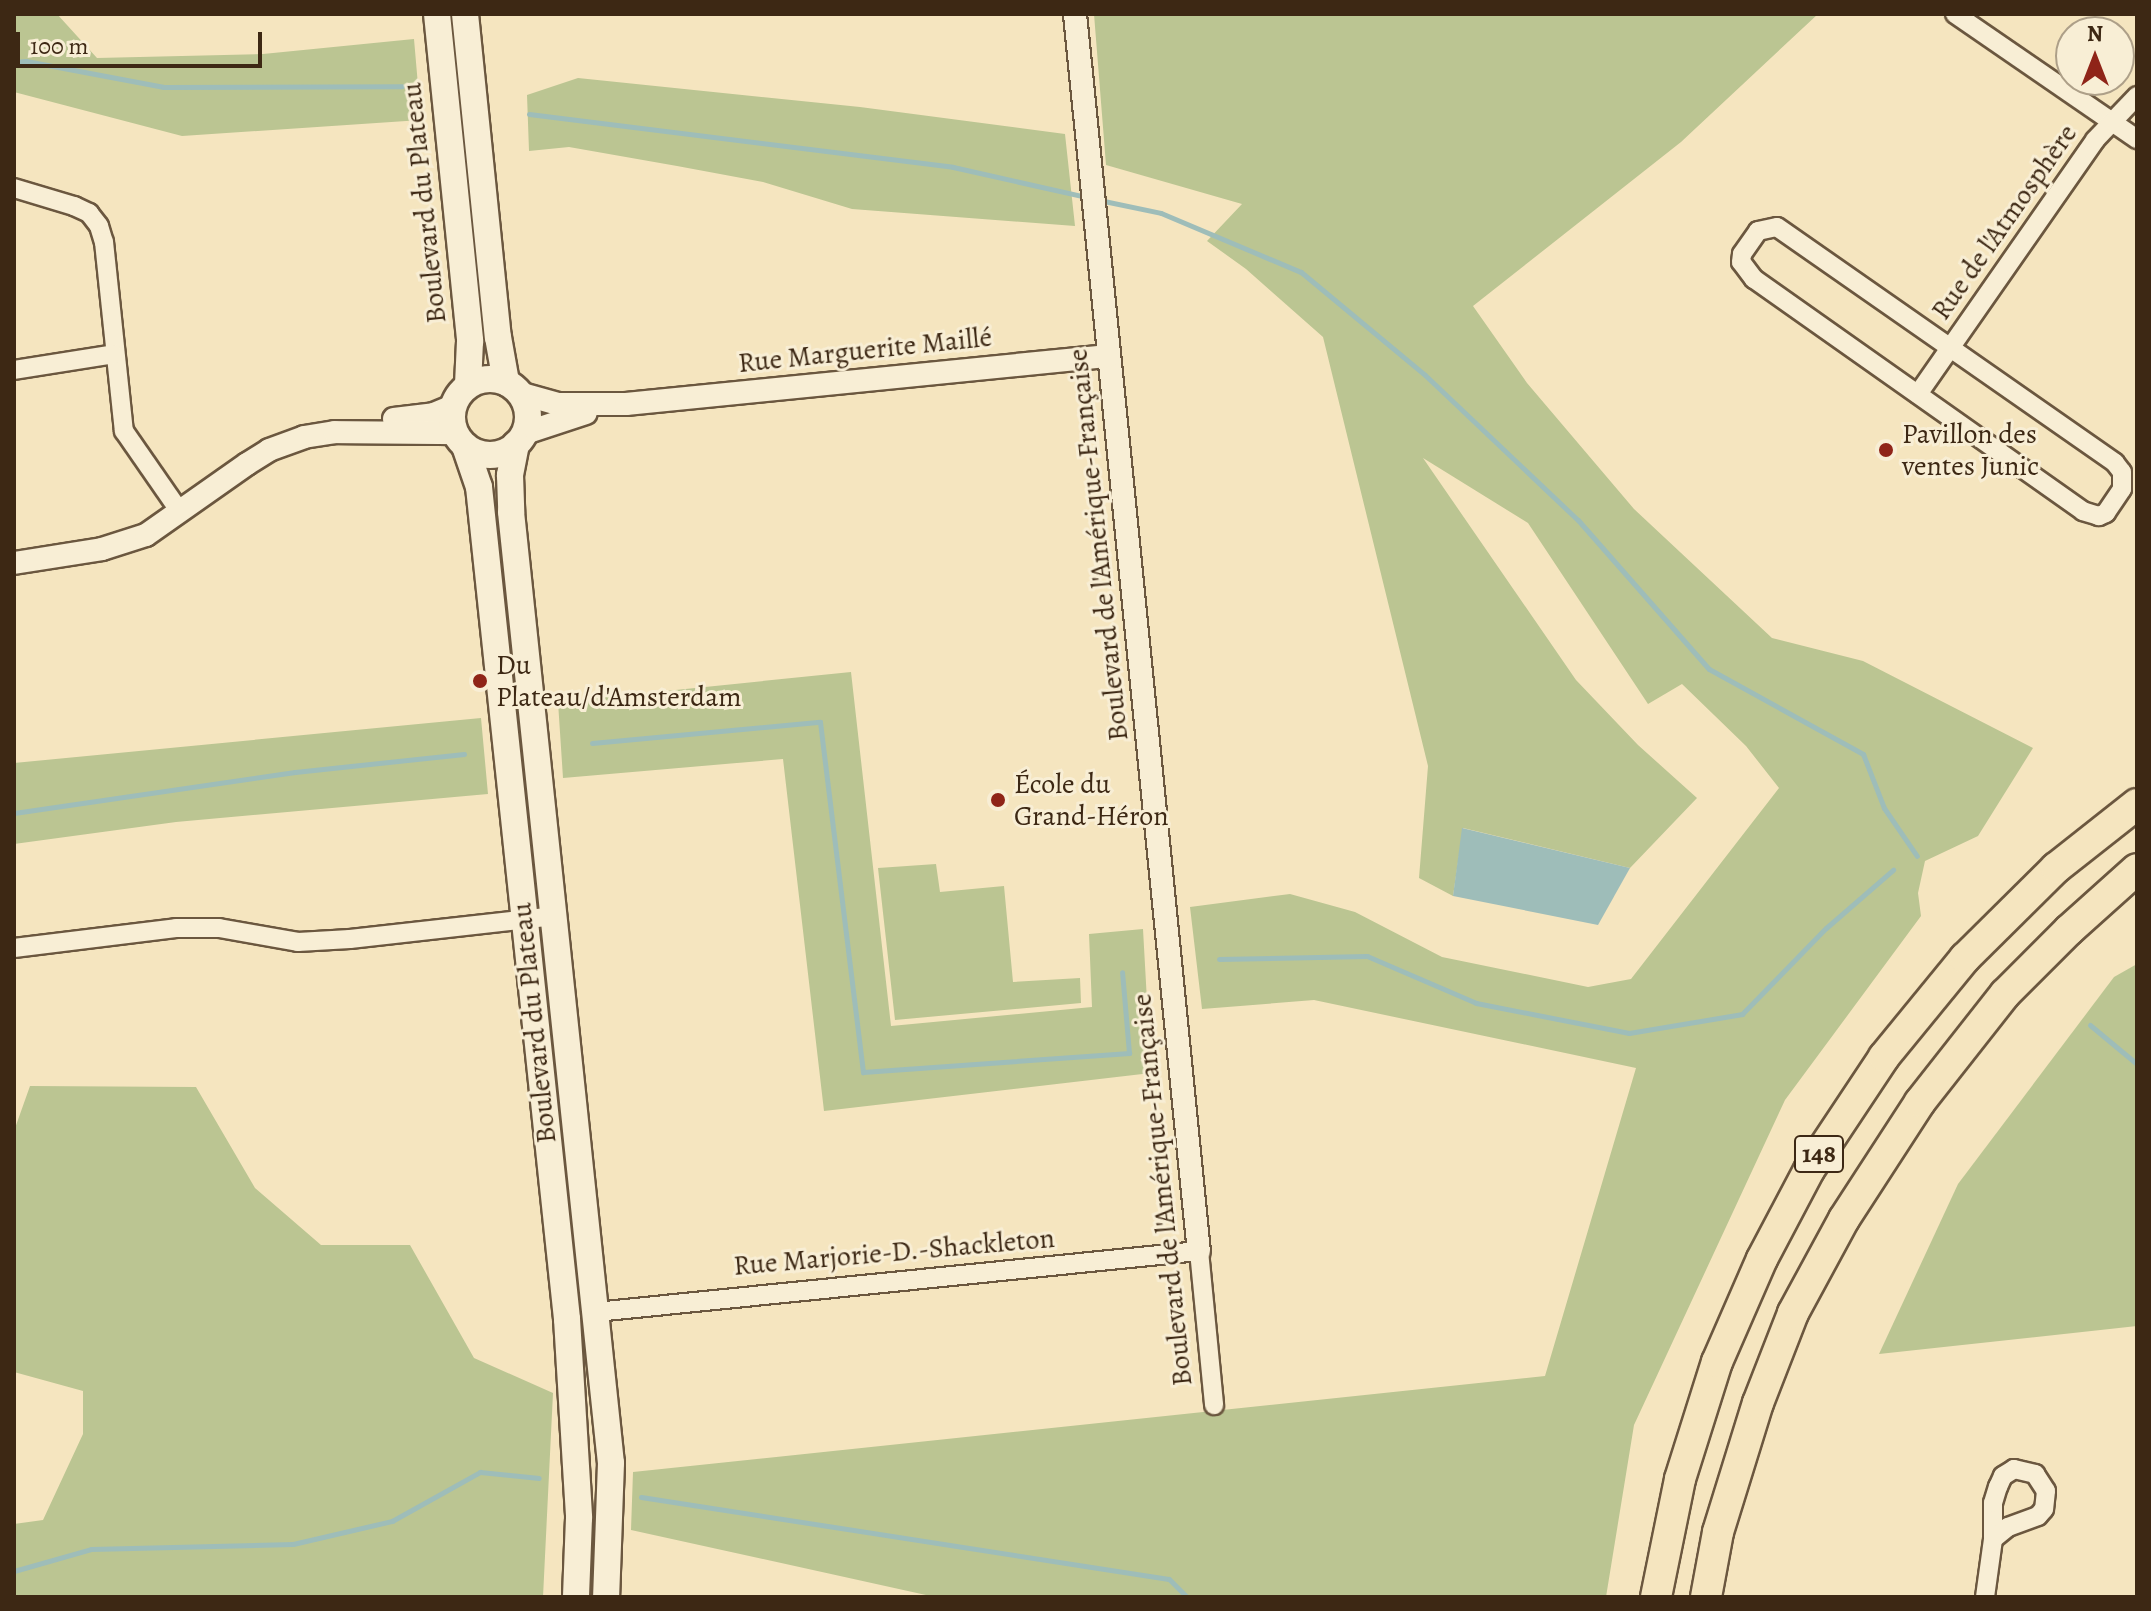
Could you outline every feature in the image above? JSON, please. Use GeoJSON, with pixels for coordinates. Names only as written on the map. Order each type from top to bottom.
{"type":"FeatureCollection","features":[{"type":"Feature","properties":{"kind":"highway","name":"148"},"geometry":{"type":"LineString","coordinates":[[1656,1597],[1680,1479],[1717,1362],[1762,1259],[1809,1170],[1884,1057],[1965,958],[2056,868],[2137,804]]}},
{"type":"Feature","properties":{"kind":"highway","name":"148"},"geometry":{"type":"LineString","coordinates":[[1706,1597],[1730,1489],[1766,1379],[1793,1313],[1844,1219],[1894,1139],[1995,1006],[2069,930],[2137,869]]}},
{"type":"Feature","properties":{"kind":"main road","name":"Boulevard du Plateau"},"geometry":{"type":"LineString","coordinates":[[437,14],[470,341],[460,396]]}},
{"type":"Feature","properties":{"kind":"main road"},"geometry":{"type":"LineString","coordinates":[[465,14],[498,337],[513,388],[528,419],[520,438],[491,455],[460,440],[460,396],[480,379],[513,388]]}},
{"type":"Feature","properties":{"kind":"main road","name":"Boulevard du Plateau"},"geometry":{"type":"LineString","coordinates":[[520,438],[510,475],[511,512],[611,1463],[606,1597]]}},
{"type":"Feature","properties":{"kind":"main road","name":"Boulevard du Plateau"},"geometry":{"type":"LineString","coordinates":[[460,440],[479,487],[567,1319],[578,1499],[576,1597]]}},
{"type":"Feature","properties":{"kind":"street","name":"Boulevard de l'Amérique-Française"},"geometry":{"type":"LineString","coordinates":[[1075,14],[1214,1405]]}},
{"type":"Feature","properties":{"kind":"street"},"geometry":{"type":"LineString","coordinates":[[1955,14],[2137,139]]}},
{"type":"Feature","properties":{"kind":"street","name":"Rue de l'Atmosphère"},"geometry":{"type":"LineString","coordinates":[[1918,394],[2112,120],[2137,96]]}},
{"type":"Feature","properties":{"kind":"street"},"geometry":{"type":"LineString","coordinates":[[14,188],[74,206],[89,213],[99,226],[126,436],[180,512]]}},
{"type":"Feature","properties":{"kind":"street","name":"Rue de l'Atmosphère"},"geometry":{"type":"LineString","coordinates":[[1777,227],[1951,347],[2115,463],[2122,472],[2122,489],[2106,513],[2099,516],[2083,511],[1754,279],[1741,262],[1742,254],[1758,231],[1777,227]]}},
{"type":"Feature","properties":{"kind":"street"},"geometry":{"type":"LineString","coordinates":[[14,370],[115,354]]}},
{"type":"Feature","properties":{"kind":"street","name":"Rue Marguerite Maillé"},"geometry":{"type":"LineString","coordinates":[[513,388],[558,404],[626,404],[1109,356]]}},
{"type":"Feature","properties":{"kind":"street"},"geometry":{"type":"LineString","coordinates":[[14,563],[124,543],[180,512],[269,450],[304,437],[374,421],[434,414],[460,396]]}},
{"type":"Feature","properties":{"kind":"street","name":"Rue Marguerite Maillé"},"geometry":{"type":"LineString","coordinates":[[520,438],[560,418],[626,404]]}},
{"type":"Feature","properties":{"kind":"street"},"geometry":{"type":"LineString","coordinates":[[335,432],[460,440]]}},
{"type":"Feature","properties":{"kind":"street"},"geometry":{"type":"LineString","coordinates":[[14,948],[176,928],[219,928],[298,942],[555,916]]}},
{"type":"Feature","properties":{"kind":"street","name":"Rue Marjorie-D.-Shackleton"},"geometry":{"type":"LineString","coordinates":[[596,1312],[1199,1251]]}},
{"type":"Feature","properties":{"kind":"street"},"geometry":{"type":"LineString","coordinates":[[1985,1597],[1993,1539]]}},
{"type":"Feature","properties":{"kind":"green space"},"geometry":{"type":"Polygon","coordinates":[[[14,14],[57,14],[97,58],[263,54],[414,39],[421,120],[182,136],[14,92],[14,14]]]}},
{"type":"Feature","properties":{"kind":"green space"},"geometry":{"type":"Polygon","coordinates":[[[1094,14],[1818,14],[1681,142],[1473,306],[1527,383],[1634,509],[1772,638],[1863,661],[2033,748],[1978,836],[1925,861],[1918,893],[1921,916],[1785,1100],[1634,1425],[1606,1597],[935,1597],[631,1530],[633,1472],[1545,1376],[1636,1068],[1314,1000],[1202,1009],[1190,907],[1290,894],[1355,912],[1442,957],[1588,987],[1631,979],[1779,788],[1746,746],[1682,684],[1648,704],[1528,523],[1423,458],[1576,680],[1638,745],[1697,798],[1630,868],[1463,828],[1453,896],[1419,878],[1428,766],[1323,337],[1246,269],[1207,241],[1242,204],[1106,165],[1094,14]]]}},
{"type":"Feature","properties":{"kind":"green space"},"geometry":{"type":"Polygon","coordinates":[[[578,78],[860,107],[1065,134],[1075,226],[852,209],[763,182],[677,166],[569,147],[529,151],[527,95],[578,78]]]}},
{"type":"Feature","properties":{"kind":"green space"},"geometry":{"type":"Polygon","coordinates":[[[851,672],[891,1026],[1092,1007],[1089,934],[1143,929],[1151,1073],[824,1111],[783,759],[563,778],[558,702],[851,672]]]}},
{"type":"Feature","properties":{"kind":"green space"},"geometry":{"type":"Polygon","coordinates":[[[481,718],[488,794],[176,822],[14,844],[14,763],[481,718]]]}},
{"type":"Feature","properties":{"kind":"green space"},"geometry":{"type":"Polygon","coordinates":[[[936,864],[940,892],[1004,886],[1013,982],[1080,978],[1081,1003],[895,1020],[878,868],[936,864]]]}},
{"type":"Feature","properties":{"kind":"green space"},"geometry":{"type":"Polygon","coordinates":[[[2137,964],[2137,1326],[1879,1354],[1958,1184],[2114,977],[2137,964]]]}},
{"type":"Feature","properties":{"kind":"green space"},"geometry":{"type":"Polygon","coordinates":[[[30,1086],[196,1087],[255,1188],[321,1245],[410,1245],[474,1358],[553,1393],[543,1597],[14,1597],[14,1524],[43,1520],[83,1434],[83,1391],[14,1372],[14,1131],[30,1086]]]}},
{"type":"Feature","properties":{"kind":"water"},"geometry":{"type":"Polygon","coordinates":[[[1462,828],[1630,868],[1598,925],[1453,896],[1462,828]]]}},
{"type":"Feature","properties":{"kind":"waterway"},"geometry":{"type":"LineString","coordinates":[[14,62],[26,61],[163,87],[402,86]]}},
{"type":"Feature","properties":{"kind":"waterway"},"geometry":{"type":"LineString","coordinates":[[529,114],[953,167],[1086,197]]}},
{"type":"Feature","properties":{"kind":"waterway"},"geometry":{"type":"LineString","coordinates":[[1099,200],[1161,213],[1301,272],[1425,375],[1578,520],[1709,669],[1863,754],[1884,808],[1917,856]]}},
{"type":"Feature","properties":{"kind":"waterway"},"geometry":{"type":"LineString","coordinates":[[592,743],[820,722],[863,1072],[1129,1053],[1122,972]]}},
{"type":"Feature","properties":{"kind":"waterway"},"geometry":{"type":"LineString","coordinates":[[14,813],[295,772],[464,754]]}},
{"type":"Feature","properties":{"kind":"waterway"},"geometry":{"type":"LineString","coordinates":[[1219,959],[1367,956],[1476,1003],[1629,1033],[1742,1014],[1826,928],[1893,870]]}},
{"type":"Feature","properties":{"kind":"waterway"},"geometry":{"type":"LineString","coordinates":[[2090,1025],[2137,1064]]}},
{"type":"Feature","properties":{"kind":"waterway"},"geometry":{"type":"LineString","coordinates":[[14,1571],[91,1549],[293,1544],[392,1521],[480,1472],[539,1478]]}},
{"type":"Feature","properties":{"kind":"waterway"},"geometry":{"type":"LineString","coordinates":[[641,1497],[1169,1579],[1187,1597]]}},
{"type":"Feature","properties":{"kind":"place","name":"Pavillon des ventes Junic"},"geometry":{"type":"Point","coordinates":[1886,450]}},
{"type":"Feature","properties":{"kind":"place","name":"Du Plateau/d'Amsterdam"},"geometry":{"type":"Point","coordinates":[480,681]}},
{"type":"Feature","properties":{"kind":"place","name":"École du Grand-Héron"},"geometry":{"type":"Point","coordinates":[998,800]}}]}
